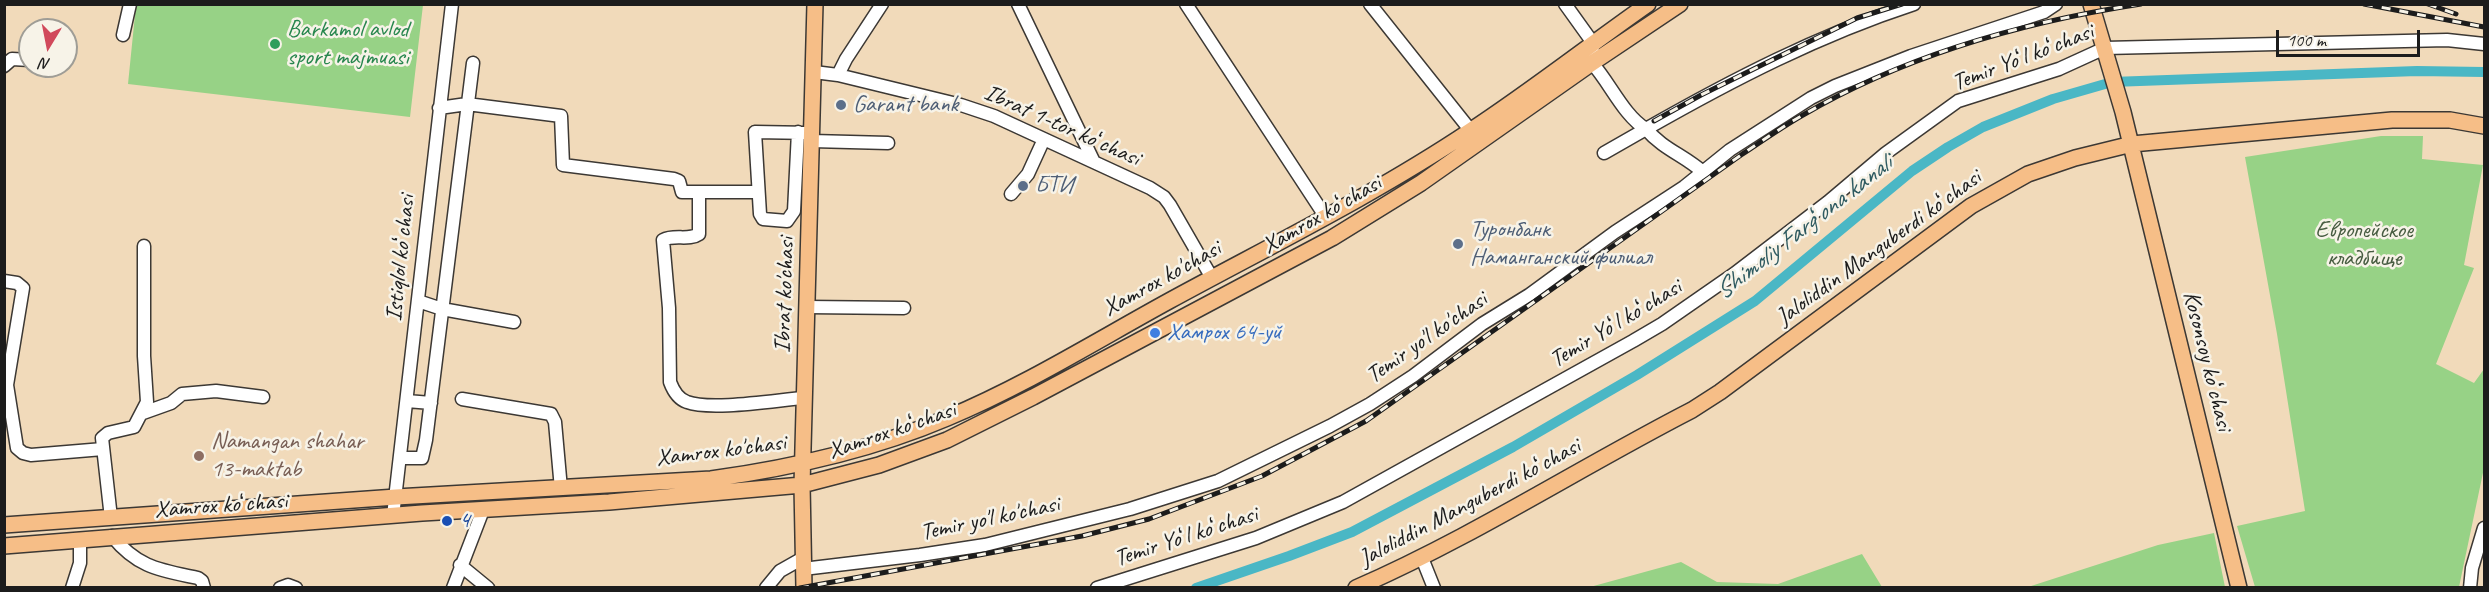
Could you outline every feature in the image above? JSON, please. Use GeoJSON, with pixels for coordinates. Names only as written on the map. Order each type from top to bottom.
{"type":"FeatureCollection","features":[{"type":"Feature","properties":{"kind":"main road","name":"Ibrat ko'chasi"},"geometry":{"type":"LineString","coordinates":[[804,588],[802,484],[807,306],[807,136],[814,72],[815,4]]}},
{"type":"Feature","properties":{"kind":"main road","name":"Xamrox ko'chasi"},"geometry":{"type":"LineString","coordinates":[[4,525],[396,497],[711,479],[803,463],[905,435],[950,417],[1029,378],[1373,191],[1471,131],[1648,4]]}},
{"type":"Feature","properties":{"kind":"main road","name":"Xamrox koʻchasi"},"geometry":{"type":"LineString","coordinates":[[4,546],[112,536],[609,502],[802,484],[879,465],[947,440],[1114,356],[1332,238],[1421,183],[1680,4]]}},
{"type":"Feature","properties":{"kind":"main road","name":"Kosonsoy koʻchasi"},"geometry":{"type":"LineString","coordinates":[[2091,4],[2132,144],[2239,588]]}},
{"type":"Feature","properties":{"kind":"main road","name":"Jaloliddin Manguberdi koʻchasi"},"geometry":{"type":"LineString","coordinates":[[1356,588],[1422,558],[1692,410],[1720,392],[1971,206],[2028,174],[2132,144],[2392,120],[2450,120],[2484,126]]}},
{"type":"Feature","properties":{"kind":"street"},"geometry":{"type":"LineString","coordinates":[[123,35],[130,4]]}},
{"type":"Feature","properties":{"kind":"street","name":"Istiqlol koʻchasi"},"geometry":{"type":"LineString","coordinates":[[393,516],[452,4]]}},
{"type":"Feature","properties":{"kind":"street"},"geometry":{"type":"LineString","coordinates":[[838,75],[882,4]]}},
{"type":"Feature","properties":{"kind":"street"},"geometry":{"type":"LineString","coordinates":[[1018,4],[1094,162]]}},
{"type":"Feature","properties":{"kind":"street"},"geometry":{"type":"LineString","coordinates":[[1186,4],[1325,216]]}},
{"type":"Feature","properties":{"kind":"street"},"geometry":{"type":"LineString","coordinates":[[1370,4],[1471,131]]}},
{"type":"Feature","properties":{"kind":"street"},"geometry":{"type":"LineString","coordinates":[[1565,4],[1593,43],[1592,63],[1607,79],[1631,117],[1662,146],[1685,158],[1704,173]]}},
{"type":"Feature","properties":{"kind":"street"},"geometry":{"type":"LineString","coordinates":[[1604,153],[1717,89],[1801,47],[1858,23],[1914,4]]}},
{"type":"Feature","properties":{"kind":"street","name":"Temir yo'l ko'chasi"},"geometry":{"type":"LineString","coordinates":[[803,564],[920,555],[985,544],[1130,509],[1218,481],[1370,404],[1427,366],[1482,324],[1529,295],[1615,232],[1704,173],[1730,150],[1835,86],[1911,56],[2044,12],[2056,4]]}},
{"type":"Feature","properties":{"kind":"street","name":"Temir Yoʻl koʻchasi"},"geometry":{"type":"LineString","coordinates":[[1097,588],[1256,538],[1343,502],[1662,324],[1772,245],[1886,153],[1958,101],[2059,69],[2106,50],[2447,40],[2484,44]]}},
{"type":"Feature","properties":{"kind":"street"},"geometry":{"type":"LineString","coordinates":[[4,66],[12,59],[18,59]]}},
{"type":"Feature","properties":{"kind":"street"},"geometry":{"type":"LineString","coordinates":[[400,458],[422,458],[431,403],[472,63]]}},
{"type":"Feature","properties":{"kind":"street","name":"Ibrat 1-tor koʻchasi"},"geometry":{"type":"LineString","coordinates":[[814,72],[838,75],[961,105],[994,116],[1164,196],[1212,278]]}},
{"type":"Feature","properties":{"kind":"street"},"geometry":{"type":"LineString","coordinates":[[439,108],[467,104],[561,116],[563,165],[674,179],[680,181],[682,192],[758,192]]}},
{"type":"Feature","properties":{"kind":"street"},"geometry":{"type":"LineString","coordinates":[[807,136],[792,216],[785,221],[764,219],[760,214],[755,132],[807,136],[888,143]]}},
{"type":"Feature","properties":{"kind":"street"},"geometry":{"type":"LineString","coordinates":[[1011,194],[1028,174],[1044,139]]}},
{"type":"Feature","properties":{"kind":"street"},"geometry":{"type":"LineString","coordinates":[[699,192],[699,234],[694,237],[665,238],[663,243],[669,308],[670,382],[674,392],[685,402],[703,406],[804,398]]}},
{"type":"Feature","properties":{"kind":"street"},"geometry":{"type":"LineString","coordinates":[[111,518],[102,438],[104,435],[131,429],[143,413],[147,402],[144,356],[144,246]]}},
{"type":"Feature","properties":{"kind":"street"},"geometry":{"type":"LineString","coordinates":[[1245,260],[1255,279]]}},
{"type":"Feature","properties":{"kind":"street"},"geometry":{"type":"LineString","coordinates":[[4,281],[17,283],[23,288],[7,385],[16,448],[31,455],[103,449]]}},
{"type":"Feature","properties":{"kind":"street"},"geometry":{"type":"LineString","coordinates":[[418,301],[442,309],[514,322]]}},
{"type":"Feature","properties":{"kind":"street"},"geometry":{"type":"LineString","coordinates":[[807,306],[904,308]]}},
{"type":"Feature","properties":{"kind":"street"},"geometry":{"type":"LineString","coordinates":[[143,413],[171,403],[182,394],[216,391],[263,397]]}},
{"type":"Feature","properties":{"kind":"street"},"geometry":{"type":"LineString","coordinates":[[462,399],[551,414],[555,422],[561,489]]}},
{"type":"Feature","properties":{"kind":"street"},"geometry":{"type":"LineString","coordinates":[[407,401],[431,403]]}},
{"type":"Feature","properties":{"kind":"street"},"geometry":{"type":"LineString","coordinates":[[453,588],[483,510]]}},
{"type":"Feature","properties":{"kind":"street"},"geometry":{"type":"LineString","coordinates":[[2470,588],[2472,568],[2484,528]]}},
{"type":"Feature","properties":{"kind":"street"},"geometry":{"type":"LineString","coordinates":[[112,536],[123,550],[151,568],[198,578],[202,581],[204,588]]}},
{"type":"Feature","properties":{"kind":"street"},"geometry":{"type":"LineString","coordinates":[[72,588],[80,563],[80,540]]}},
{"type":"Feature","properties":{"kind":"street"},"geometry":{"type":"LineString","coordinates":[[1422,558],[1434,588]]}},
{"type":"Feature","properties":{"kind":"street"},"geometry":{"type":"LineString","coordinates":[[766,588],[780,571],[803,564]]}},
{"type":"Feature","properties":{"kind":"street"},"geometry":{"type":"LineString","coordinates":[[460,565],[488,588]]}},
{"type":"Feature","properties":{"kind":"street"},"geometry":{"type":"LineString","coordinates":[[280,588],[288,585],[296,588]]}},
{"type":"Feature","properties":{"kind":"green space","name":"Barkamol avlod sport majmuasi"},"geometry":{"type":"Polygon","coordinates":[[[136,5],[423,5],[410,117],[128,84],[136,5]]]}},
{"type":"Feature","properties":{"kind":"green space","name":"Европейское кладбище"},"geometry":{"type":"Polygon","coordinates":[[[2381,136],[2423,136],[2422,159],[2483,165],[2464,265],[2474,268],[2436,364],[2474,383],[2484,369],[2484,468],[2459,587],[2255,587],[2237,526],[2305,511],[2277,334],[2245,157],[2381,136]]]}},
{"type":"Feature","properties":{"kind":"green space"},"geometry":{"type":"Polygon","coordinates":[[[2214,533],[2225,587],[2028,587],[2158,545],[2214,533]]]}},
{"type":"Feature","properties":{"kind":"green space"},"geometry":{"type":"Polygon","coordinates":[[[1862,554],[1882,587],[1590,587],[1681,562],[1717,582],[1778,584],[1862,554]]]}},
{"type":"Feature","properties":{"kind":"waterway","name":"Shimoliy Fargʻona kanali"},"geometry":{"type":"LineString","coordinates":[[1196,588],[1352,532],[1513,447],[1637,375],[1755,301],[1912,171],[1983,127],[2053,99],[2112,82],[2417,71],[2484,72]]}},
{"type":"Feature","properties":{"kind":"railway"},"geometry":{"type":"LineString","coordinates":[[1654,121],[1701,95],[1857,18],[1902,4]]}},
{"type":"Feature","properties":{"kind":"railway"},"geometry":{"type":"LineString","coordinates":[[800,588],[1082,536],[1149,519],[1262,476],[1366,421],[1741,155],[1795,120],[1842,94],[1924,58],[2009,31],[2053,20],[2141,4]]}},
{"type":"Feature","properties":{"kind":"railway"},"geometry":{"type":"LineString","coordinates":[[2364,4],[2484,27]]}},
{"type":"Feature","properties":{"kind":"railway"},"geometry":{"type":"LineString","coordinates":[[2428,4],[2456,14]]}},
{"type":"Feature","properties":{"kind":"place","name":"Barkamol avlod sport majmuasi"},"geometry":{"type":"Point","coordinates":[275,44]}},
{"type":"Feature","properties":{"kind":"place","name":"Garant bank"},"geometry":{"type":"Point","coordinates":[841,105]}},
{"type":"Feature","properties":{"kind":"place","name":"БТИ"},"geometry":{"type":"Point","coordinates":[1023,186]}},
{"type":"Feature","properties":{"kind":"place","name":"Туронбанк Наманганский филиал"},"geometry":{"type":"Point","coordinates":[1458,244]}},
{"type":"Feature","properties":{"kind":"place","name":"Хамрох 64-уй"},"geometry":{"type":"Point","coordinates":[1155,333]}},
{"type":"Feature","properties":{"kind":"place","name":"Namangan shahar 13-maktab"},"geometry":{"type":"Point","coordinates":[199,456]}},
{"type":"Feature","properties":{"kind":"place","name":"4"},"geometry":{"type":"Point","coordinates":[447,521]}}]}
